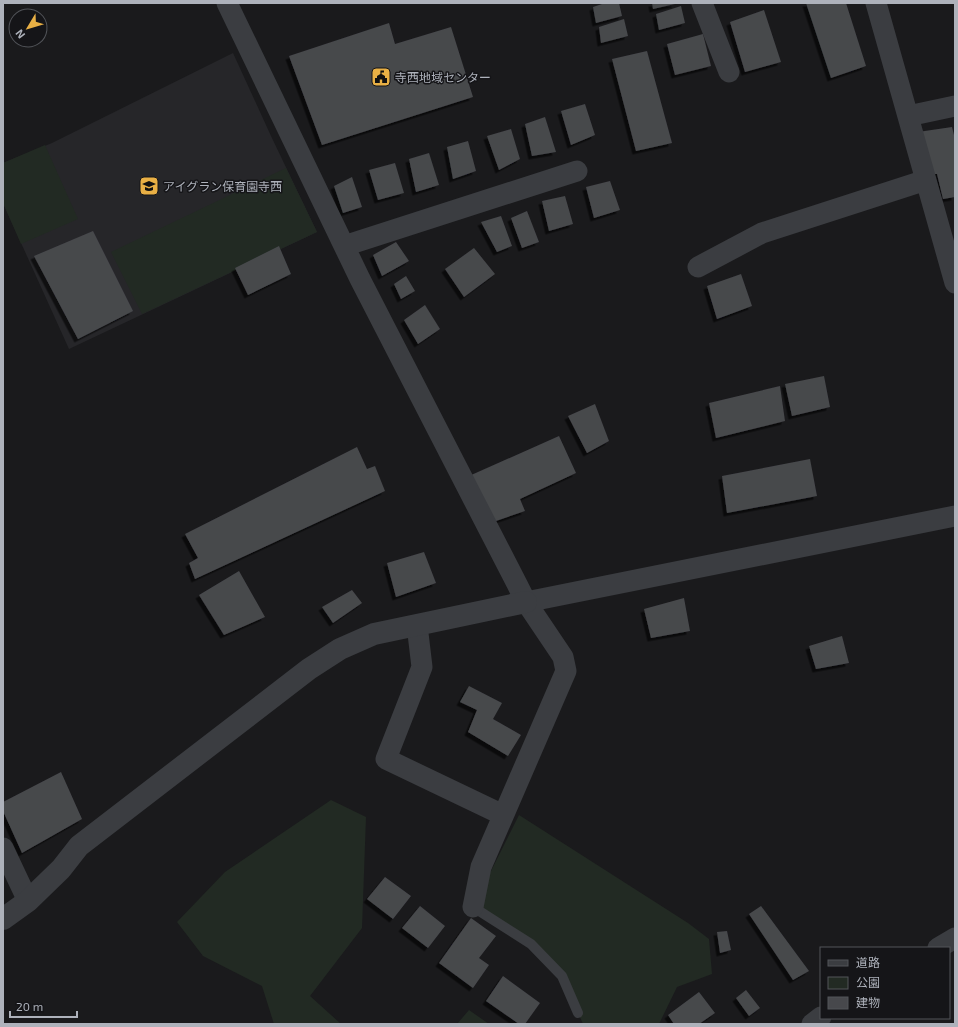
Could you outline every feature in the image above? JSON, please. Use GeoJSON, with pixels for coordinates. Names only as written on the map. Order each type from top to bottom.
{"type":"FeatureCollection","features":[{"type":"Feature","properties":{"kind":"street"},"geometry":{"type":"LineString","coordinates":[[227,3],[344,246],[526,602],[563,657],[566,671],[481,868],[473,907]]}},
{"type":"Feature","properties":{"kind":"street"},"geometry":{"type":"LineString","coordinates":[[702,3],[729,72]]}},
{"type":"Feature","properties":{"kind":"street"},"geometry":{"type":"LineString","coordinates":[[876,3],[955,283]]}},
{"type":"Feature","properties":{"kind":"street"},"geometry":{"type":"LineString","coordinates":[[908,116],[955,106]]}},
{"type":"Feature","properties":{"kind":"street"},"geometry":{"type":"LineString","coordinates":[[344,246],[577,171]]}},
{"type":"Feature","properties":{"kind":"street"},"geometry":{"type":"LineString","coordinates":[[698,267],[762,233],[926,180]]}},
{"type":"Feature","properties":{"kind":"street"},"geometry":{"type":"LineString","coordinates":[[3,919],[28,901],[61,869],[79,846],[309,669],[340,649],[374,634],[955,516]]}},
{"type":"Feature","properties":{"kind":"street"},"geometry":{"type":"LineString","coordinates":[[417,625],[422,667],[386,759],[503,815]]}},
{"type":"Feature","properties":{"kind":"street"},"geometry":{"type":"LineString","coordinates":[[3,848],[28,901]]}},
{"type":"Feature","properties":{"kind":"street"},"geometry":{"type":"LineString","coordinates":[[940,947],[955,938]]}},
{"type":"Feature","properties":{"kind":"street"},"geometry":{"type":"LineString","coordinates":[[812,1024],[820,1018]]}},
{"type":"Feature","properties":{"kind":"lane"},"geometry":{"type":"LineString","coordinates":[[473,907],[531,944],[562,976],[578,1013]]}},
{"type":"Feature","properties":{"kind":"shaded area","name":"アイグラン保育園寺西"},"geometry":{"type":"Polygon","coordinates":[[[233,53],[317,232],[69,349],[3,203],[3,163],[52,143],[233,53]]]}},
{"type":"Feature","properties":{"kind":"green space"},"geometry":{"type":"Polygon","coordinates":[[[45,145],[78,219],[21,244],[3,203],[3,163],[45,145]]]}},
{"type":"Feature","properties":{"kind":"green space"},"geometry":{"type":"Polygon","coordinates":[[[286,168],[317,232],[142,314],[111,252],[286,168]]]}},
{"type":"Feature","properties":{"kind":"green space"},"geometry":{"type":"Polygon","coordinates":[[[331,800],[366,817],[362,928],[310,996],[341,1024],[274,1024],[262,986],[203,956],[177,922],[225,872],[331,800]]]}},
{"type":"Feature","properties":{"kind":"green space"},"geometry":{"type":"Polygon","coordinates":[[[519,815],[688,923],[709,939],[712,974],[677,987],[659,1024],[583,1024],[562,976],[531,944],[473,907],[519,815]]]}},
{"type":"Feature","properties":{"kind":"green space"},"geometry":{"type":"Polygon","coordinates":[[[469,1010],[489,1024],[457,1024],[469,1010]]]}},
{"type":"Feature","properties":{"kind":"building"},"geometry":{"type":"Polygon","coordinates":[[[605,3],[619,3],[622,16],[596,23],[593,7],[605,3]]]}},
{"type":"Feature","properties":{"kind":"building"},"geometry":{"type":"Polygon","coordinates":[[[652,3],[675,3],[675,4],[653,9],[652,3]]]}},
{"type":"Feature","properties":{"kind":"building"},"geometry":{"type":"Polygon","coordinates":[[[806,3],[846,3],[866,66],[831,78],[806,3]]]}},
{"type":"Feature","properties":{"kind":"building"},"geometry":{"type":"Polygon","coordinates":[[[681,6],[685,23],[659,30],[656,14],[681,6]]]}},
{"type":"Feature","properties":{"kind":"building"},"geometry":{"type":"Polygon","coordinates":[[[764,10],[781,62],[745,72],[730,22],[764,10]]]}},
{"type":"Feature","properties":{"kind":"building"},"geometry":{"type":"Polygon","coordinates":[[[624,19],[628,36],[601,43],[599,27],[624,19]]]}},
{"type":"Feature","properties":{"kind":"building","name":"寺西地域センター"},"geometry":{"type":"Polygon","coordinates":[[[389,23],[395,44],[451,27],[473,97],[322,145],[289,56],[389,23]]]}},
{"type":"Feature","properties":{"kind":"building"},"geometry":{"type":"Polygon","coordinates":[[[703,34],[711,66],[675,75],[667,44],[703,34]]]}},
{"type":"Feature","properties":{"kind":"building"},"geometry":{"type":"Polygon","coordinates":[[[647,51],[672,143],[636,151],[612,59],[647,51]]]}},
{"type":"Feature","properties":{"kind":"building"},"geometry":{"type":"Polygon","coordinates":[[[585,104],[595,135],[571,145],[561,111],[585,104]]]}},
{"type":"Feature","properties":{"kind":"building"},"geometry":{"type":"Polygon","coordinates":[[[545,117],[556,152],[532,156],[525,124],[545,117]]]}},
{"type":"Feature","properties":{"kind":"building"},"geometry":{"type":"Polygon","coordinates":[[[952,127],[955,139],[955,197],[943,199],[937,174],[929,174],[918,132],[952,127]]]}},
{"type":"Feature","properties":{"kind":"building"},"geometry":{"type":"Polygon","coordinates":[[[511,129],[520,159],[499,170],[487,136],[511,129]]]}},
{"type":"Feature","properties":{"kind":"building"},"geometry":{"type":"Polygon","coordinates":[[[468,141],[476,171],[453,179],[447,147],[468,141]]]}},
{"type":"Feature","properties":{"kind":"building"},"geometry":{"type":"Polygon","coordinates":[[[429,153],[439,185],[416,192],[409,159],[429,153]]]}},
{"type":"Feature","properties":{"kind":"building"},"geometry":{"type":"Polygon","coordinates":[[[395,163],[404,193],[378,200],[369,170],[395,163]]]}},
{"type":"Feature","properties":{"kind":"building"},"geometry":{"type":"Polygon","coordinates":[[[352,177],[362,207],[343,213],[334,186],[352,177]]]}},
{"type":"Feature","properties":{"kind":"building"},"geometry":{"type":"Polygon","coordinates":[[[610,181],[620,210],[594,218],[586,187],[610,181]]]}},
{"type":"Feature","properties":{"kind":"building"},"geometry":{"type":"Polygon","coordinates":[[[565,196],[573,224],[549,231],[542,201],[565,196]]]}},
{"type":"Feature","properties":{"kind":"building"},"geometry":{"type":"Polygon","coordinates":[[[527,211],[539,242],[522,248],[511,218],[527,211]]]}},
{"type":"Feature","properties":{"kind":"building"},"geometry":{"type":"Polygon","coordinates":[[[501,216],[512,246],[497,252],[481,222],[501,216]]]}},
{"type":"Feature","properties":{"kind":"building"},"geometry":{"type":"Polygon","coordinates":[[[93,231],[133,311],[78,339],[34,256],[93,231]]]}},
{"type":"Feature","properties":{"kind":"building"},"geometry":{"type":"Polygon","coordinates":[[[396,242],[409,261],[382,276],[373,255],[396,242]]]}},
{"type":"Feature","properties":{"kind":"building"},"geometry":{"type":"Polygon","coordinates":[[[279,246],[291,274],[248,295],[235,268],[279,246]]]}},
{"type":"Feature","properties":{"kind":"building"},"geometry":{"type":"Polygon","coordinates":[[[474,248],[495,274],[464,297],[445,269],[474,248]]]}},
{"type":"Feature","properties":{"kind":"building"},"geometry":{"type":"Polygon","coordinates":[[[741,274],[752,306],[717,319],[707,286],[741,274]]]}},
{"type":"Feature","properties":{"kind":"building"},"geometry":{"type":"Polygon","coordinates":[[[406,276],[415,291],[401,299],[394,284],[406,276]]]}},
{"type":"Feature","properties":{"kind":"building"},"geometry":{"type":"Polygon","coordinates":[[[425,305],[440,329],[418,344],[404,320],[425,305]]]}},
{"type":"Feature","properties":{"kind":"building"},"geometry":{"type":"Polygon","coordinates":[[[824,376],[830,407],[792,416],[785,384],[824,376]]]}},
{"type":"Feature","properties":{"kind":"building"},"geometry":{"type":"Polygon","coordinates":[[[780,386],[785,421],[716,438],[709,403],[780,386]]]}},
{"type":"Feature","properties":{"kind":"building"},"geometry":{"type":"Polygon","coordinates":[[[595,404],[609,441],[587,453],[568,416],[595,404]]]}},
{"type":"Feature","properties":{"kind":"building"},"geometry":{"type":"Polygon","coordinates":[[[559,436],[576,473],[520,499],[525,511],[493,522],[469,476],[559,436]]]}},
{"type":"Feature","properties":{"kind":"building"},"geometry":{"type":"Polygon","coordinates":[[[357,447],[367,469],[375,466],[385,491],[195,579],[189,563],[198,558],[185,534],[357,447]]]}},
{"type":"Feature","properties":{"kind":"building"},"geometry":{"type":"Polygon","coordinates":[[[810,459],[817,496],[727,513],[722,476],[810,459]]]}},
{"type":"Feature","properties":{"kind":"building"},"geometry":{"type":"Polygon","coordinates":[[[424,552],[436,583],[396,597],[387,563],[424,552]]]}},
{"type":"Feature","properties":{"kind":"building"},"geometry":{"type":"Polygon","coordinates":[[[239,571],[265,617],[224,635],[199,595],[239,571]]]}},
{"type":"Feature","properties":{"kind":"building"},"geometry":{"type":"Polygon","coordinates":[[[352,590],[362,603],[333,623],[322,607],[352,590]]]}},
{"type":"Feature","properties":{"kind":"building"},"geometry":{"type":"Polygon","coordinates":[[[684,598],[690,631],[651,638],[644,609],[684,598]]]}},
{"type":"Feature","properties":{"kind":"building"},"geometry":{"type":"Polygon","coordinates":[[[842,636],[849,663],[816,669],[809,646],[842,636]]]}},
{"type":"Feature","properties":{"kind":"building"},"geometry":{"type":"Polygon","coordinates":[[[469,686],[502,703],[493,719],[521,735],[508,756],[468,732],[477,710],[460,702],[469,686]]]}},
{"type":"Feature","properties":{"kind":"building"},"geometry":{"type":"Polygon","coordinates":[[[61,772],[82,819],[22,853],[3,811],[3,802],[61,772]]]}},
{"type":"Feature","properties":{"kind":"building"},"geometry":{"type":"Polygon","coordinates":[[[385,877],[411,896],[393,919],[367,899],[385,877]]]}},
{"type":"Feature","properties":{"kind":"building"},"geometry":{"type":"Polygon","coordinates":[[[420,906],[445,926],[428,948],[402,928],[420,906]]]}},
{"type":"Feature","properties":{"kind":"building"},"geometry":{"type":"Polygon","coordinates":[[[761,906],[809,971],[793,980],[749,914],[761,906]]]}},
{"type":"Feature","properties":{"kind":"building"},"geometry":{"type":"Polygon","coordinates":[[[471,918],[496,936],[479,958],[489,965],[473,988],[439,963],[471,918]]]}},
{"type":"Feature","properties":{"kind":"building"},"geometry":{"type":"Polygon","coordinates":[[[727,931],[731,950],[720,953],[717,932],[727,931]]]}},
{"type":"Feature","properties":{"kind":"building"},"geometry":{"type":"Polygon","coordinates":[[[503,976],[540,1003],[525,1024],[519,1024],[486,1001],[503,976]]]}},
{"type":"Feature","properties":{"kind":"building"},"geometry":{"type":"Polygon","coordinates":[[[746,990],[760,1008],[749,1016],[736,998],[746,990]]]}},
{"type":"Feature","properties":{"kind":"building"},"geometry":{"type":"Polygon","coordinates":[[[699,992],[715,1013],[699,1024],[674,1024],[668,1015],[699,992]]]}},
{"type":"Feature","properties":{"kind":"place","name":"寺西地域センター"},"geometry":{"type":"Point","coordinates":[381,77]}},
{"type":"Feature","properties":{"kind":"place","name":"アイグラン保育園寺西"},"geometry":{"type":"Point","coordinates":[149,186]}}]}
